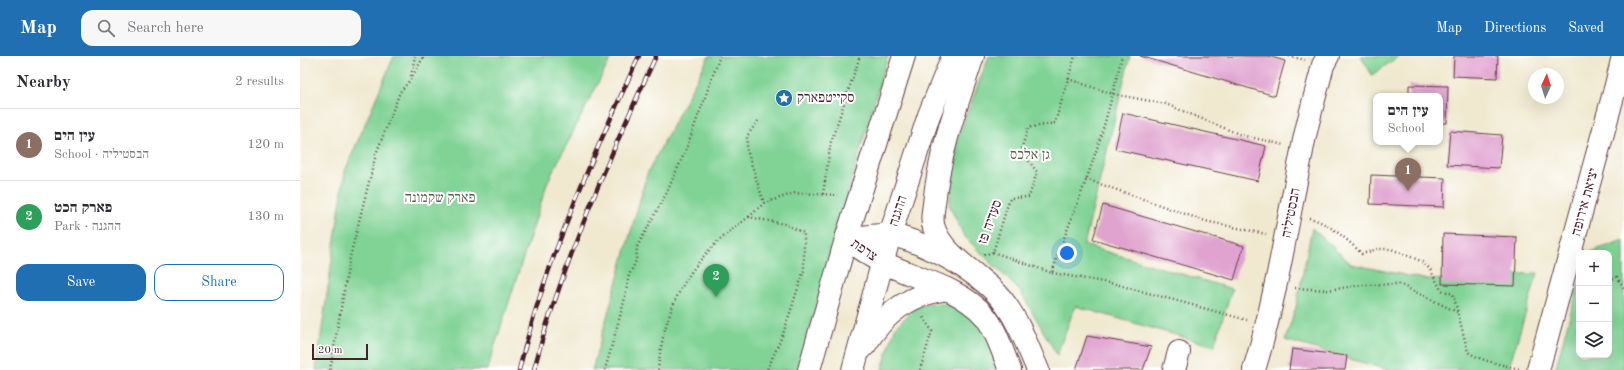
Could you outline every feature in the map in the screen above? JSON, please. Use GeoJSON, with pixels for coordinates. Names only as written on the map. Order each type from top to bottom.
{"type":"FeatureCollection","features":[{"type":"Feature","properties":{"kind":"main road"},"geometry":{"type":"LineString","coordinates":[[809,370],[846,239],[904,56]]}},
{"type":"Feature","properties":{"kind":"main road","name":"ההגנה"},"geometry":{"type":"LineString","coordinates":[[855,364],[890,235],[929,116],[953,56]]}},
{"type":"Feature","properties":{"kind":"main road"},"geometry":{"type":"LineString","coordinates":[[972,56],[946,140],[935,189],[932,219],[934,228],[942,244],[951,254],[980,267]]}},
{"type":"Feature","properties":{"kind":"main road","name":"הבסטיליה"},"geometry":{"type":"LineString","coordinates":[[1254,370],[1267,325],[1286,238],[1302,150],[1323,65],[1328,56]]}},
{"type":"Feature","properties":{"kind":"main road","name":"יציאת אירופה"},"geometry":{"type":"LineString","coordinates":[[1538,370],[1623,56]]}},
{"type":"Feature","properties":{"kind":"main road","name":"צרפת"},"geometry":{"type":"LineString","coordinates":[[846,239],[890,235],[914,242],[936,252],[980,267],[1007,305],[1018,324],[1038,370]]}},
{"type":"Feature","properties":{"kind":"main road","name":"צרפת"},"geometry":{"type":"LineString","coordinates":[[846,239],[882,262],[947,289],[977,309],[990,324],[1010,370]]}},
{"type":"Feature","properties":{"kind":"main road"},"geometry":{"type":"LineString","coordinates":[[855,364],[874,329],[884,318],[900,306],[931,292],[947,289]]}},
{"type":"Feature","properties":{"kind":"path"},"geometry":{"type":"LineString","coordinates":[[411,79],[415,56]]}},
{"type":"Feature","properties":{"kind":"path"},"geometry":{"type":"LineString","coordinates":[[330,370],[350,256],[376,154],[400,92],[411,79],[424,56]]}},
{"type":"Feature","properties":{"kind":"path"},"geometry":{"type":"LineString","coordinates":[[605,370],[624,302],[629,275],[636,261],[637,247],[666,194],[685,152],[720,56]]}},
{"type":"Feature","properties":{"kind":"path"},"geometry":{"type":"LineString","coordinates":[[823,194],[830,142],[860,56]]}},
{"type":"Feature","properties":{"kind":"path","name":"סעדיה פז"},"geometry":{"type":"LineString","coordinates":[[980,267],[993,252],[1010,198],[1029,196],[1037,172],[1021,150],[1028,128],[1055,123],[1075,56]]}},
{"type":"Feature","properties":{"kind":"path"},"geometry":{"type":"LineString","coordinates":[[1052,273],[1086,179],[1113,94],[1122,56]]}},
{"type":"Feature","properties":{"kind":"path"},"geometry":{"type":"LineString","coordinates":[[1068,79],[1113,94],[1166,104],[1241,135],[1302,150]]}},
{"type":"Feature","properties":{"kind":"path"},"geometry":{"type":"LineString","coordinates":[[758,121],[747,136],[746,150],[764,203]]}},
{"type":"Feature","properties":{"kind":"path"},"geometry":{"type":"LineString","coordinates":[[1086,179],[1205,221],[1286,238]]}},
{"type":"Feature","properties":{"kind":"path"},"geometry":{"type":"LineString","coordinates":[[658,370],[660,350],[668,316],[684,282],[707,252],[728,231],[749,217],[764,203],[795,193],[838,195],[858,200]]}},
{"type":"Feature","properties":{"kind":"path"},"geometry":{"type":"LineString","coordinates":[[1291,213],[1312,218],[1325,224],[1362,254],[1377,249],[1391,249],[1422,261],[1430,269],[1441,290],[1453,294],[1468,352],[1476,357],[1490,362],[1521,370]]}},
{"type":"Feature","properties":{"kind":"path"},"geometry":{"type":"LineString","coordinates":[[749,217],[784,224],[804,233],[804,270],[784,334],[767,370]]}},
{"type":"Feature","properties":{"kind":"path"},"geometry":{"type":"LineString","coordinates":[[993,252],[1052,273],[1115,284],[1267,325]]}},
{"type":"Feature","properties":{"kind":"path"},"geometry":{"type":"LineString","coordinates":[[1612,279],[1617,278],[1624,288]]}},
{"type":"Feature","properties":{"kind":"path"},"geometry":{"type":"LineString","coordinates":[[1275,287],[1328,290],[1362,285],[1399,284],[1458,313]]}},
{"type":"Feature","properties":{"kind":"path"},"geometry":{"type":"LineString","coordinates":[[900,306],[903,312],[924,317],[932,332],[920,370]]}},
{"type":"Feature","properties":{"kind":"green space","name":"פארק שקמונה"},"geometry":{"type":"Polygon","coordinates":[[[394,56],[612,56],[548,181],[487,370],[316,370],[345,171],[394,56]]]}},
{"type":"Feature","properties":{"kind":"green space"},"geometry":{"type":"Polygon","coordinates":[[[709,56],[888,56],[838,225],[799,370],[592,370],[647,174],[709,56]]]}},
{"type":"Feature","properties":{"kind":"green space","name":"גן אלכס"},"geometry":{"type":"Polygon","coordinates":[[[989,56],[1130,56],[1084,245],[1232,289],[1214,346],[1075,306],[1057,355],[1020,291],[964,236],[949,205],[958,137],[989,56]]]}},
{"type":"Feature","properties":{"kind":"green space"},"geometry":{"type":"Polygon","coordinates":[[[1361,56],[1399,56],[1372,75],[1361,56]]]}},
{"type":"Feature","properties":{"kind":"green space"},"geometry":{"type":"Polygon","coordinates":[[[1312,228],[1351,264],[1428,280],[1538,273],[1508,370],[1388,370],[1285,340],[1296,307],[1312,228]]]}},
{"type":"Feature","properties":{"kind":"green space"},"geometry":{"type":"Polygon","coordinates":[[[1624,240],[1624,370],[1555,370],[1576,294],[1576,358],[1612,358],[1612,250],[1596,250],[1624,240]]]}},
{"type":"Feature","properties":{"kind":"green space"},"geometry":{"type":"Polygon","coordinates":[[[930,303],[963,306],[979,319],[1002,370],[882,370],[895,328],[916,307],[930,303]]]}},
{"type":"Feature","properties":{"kind":"building"},"geometry":{"type":"Polygon","coordinates":[[[1140,56],[1268,56],[1285,61],[1275,96],[1140,56]]]}},
{"type":"Feature","properties":{"kind":"building"},"geometry":{"type":"Polygon","coordinates":[[[1454,56],[1498,56],[1497,78],[1453,76],[1454,56]]]}},
{"type":"Feature","properties":{"kind":"building"},"geometry":{"type":"Polygon","coordinates":[[[1409,85],[1448,86],[1447,123],[1443,123],[1443,93],[1409,93],[1409,85]]]}},
{"type":"Feature","properties":{"kind":"building"},"geometry":{"type":"Polygon","coordinates":[[[1123,113],[1266,146],[1258,181],[1115,149],[1123,113]]]}},
{"type":"Feature","properties":{"kind":"building"},"geometry":{"type":"Polygon","coordinates":[[[1450,131],[1502,135],[1499,168],[1447,165],[1450,131]]]}},
{"type":"Feature","properties":{"kind":"building"},"geometry":{"type":"Polygon","coordinates":[[[1371,175],[1445,178],[1444,207],[1370,204],[1371,175]]]}},
{"type":"Feature","properties":{"kind":"building"},"geometry":{"type":"Polygon","coordinates":[[[1103,205],[1244,246],[1234,280],[1093,239],[1103,205]]]}},
{"type":"Feature","properties":{"kind":"building"},"geometry":{"type":"Polygon","coordinates":[[[1443,234],[1517,237],[1515,286],[1442,284],[1443,234]]]}},
{"type":"Feature","properties":{"kind":"building"},"geometry":{"type":"Polygon","coordinates":[[[1087,336],[1151,347],[1143,370],[1076,370],[1087,336]]]}},
{"type":"Feature","properties":{"kind":"building"},"geometry":{"type":"Polygon","coordinates":[[[1292,349],[1347,356],[1345,370],[1289,370],[1292,349]]]}},
{"type":"Feature","properties":{"kind":"railway"},"geometry":{"type":"LineString","coordinates":[[519,370],[536,309],[558,244],[597,150],[639,56]]}},
{"type":"Feature","properties":{"kind":"railway"},"geometry":{"type":"LineString","coordinates":[[534,370],[546,326],[574,247],[613,151],[656,56]]}},
{"type":"Feature","properties":{"kind":"place","name":"סקייטפארק"},"geometry":{"type":"Point","coordinates":[784,98]}},
{"type":"Feature","properties":{"kind":"place","name":"עין הים"},"geometry":{"type":"Point","coordinates":[1408,191]}},
{"type":"Feature","properties":{"kind":"place","name":"פארק הכט"},"geometry":{"type":"Point","coordinates":[716,297]}}]}
